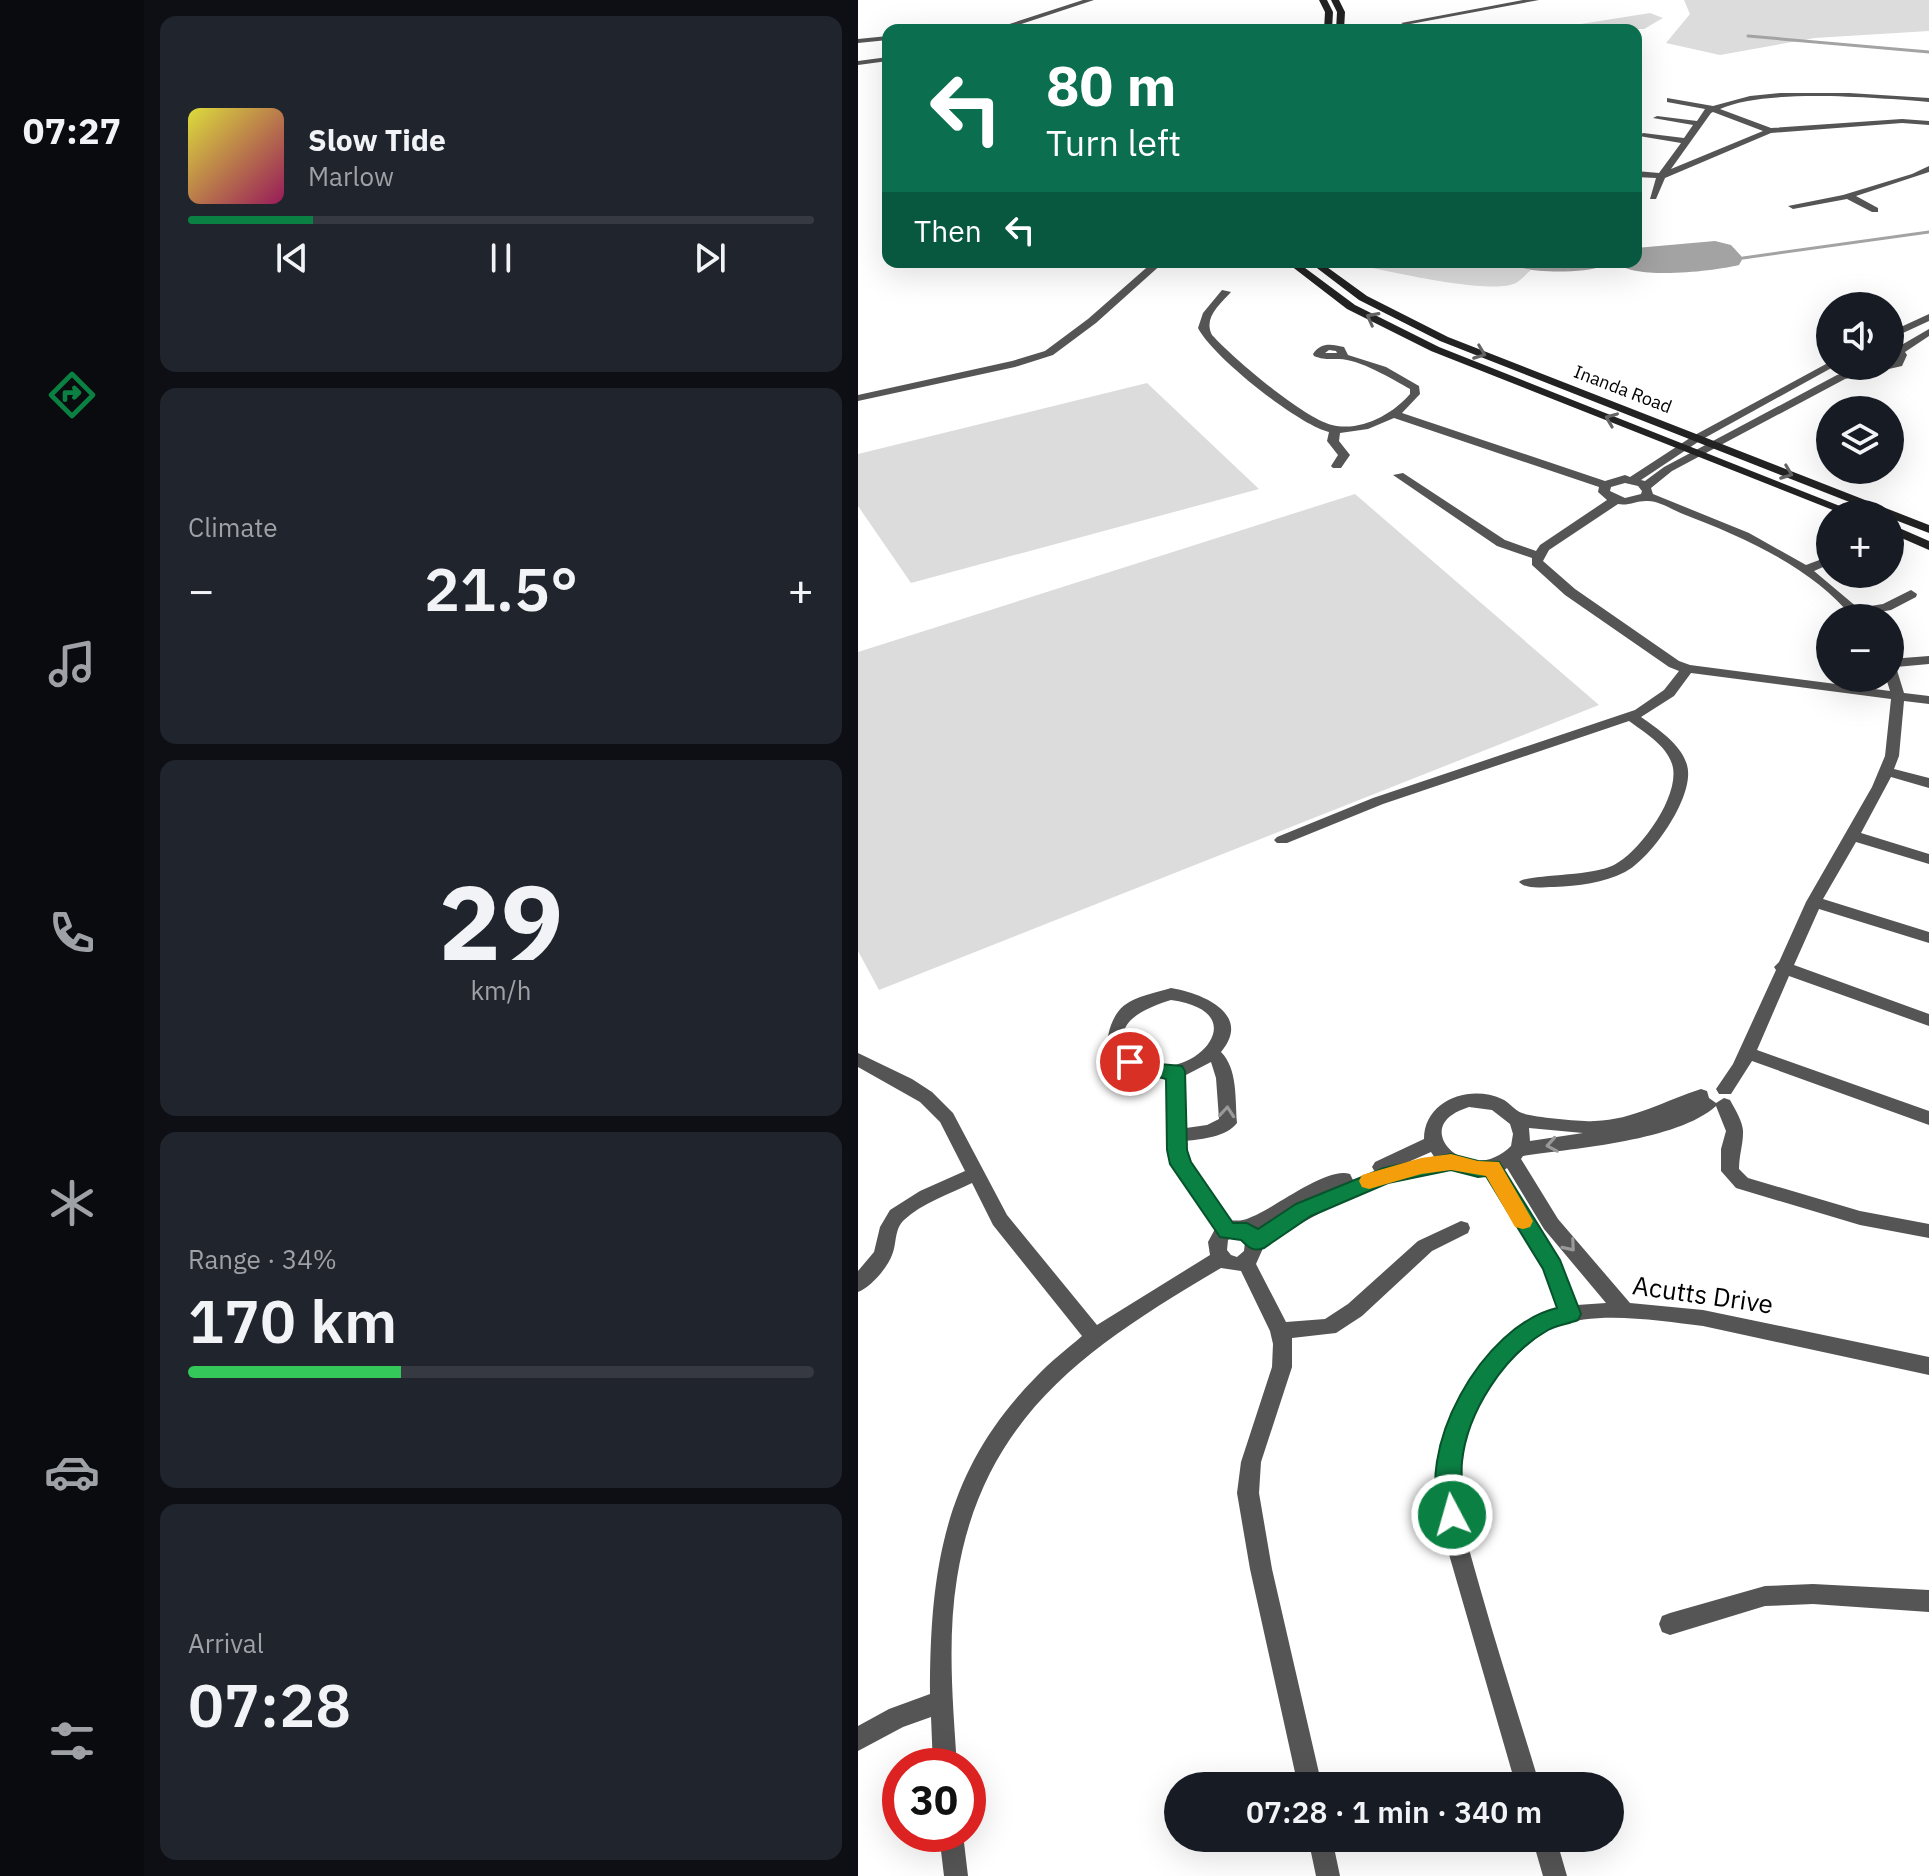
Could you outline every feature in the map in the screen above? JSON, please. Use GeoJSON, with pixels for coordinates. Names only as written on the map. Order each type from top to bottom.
{"type":"FeatureCollection","features":[{"type":"Feature","properties":{"kind":"main road"},"geometry":{"type":"LineString","coordinates":[[1323,0],[1329,12],[1328,24]]}},
{"type":"Feature","properties":{"kind":"main road"},"geometry":{"type":"LineString","coordinates":[[1335,0],[1341,12],[1340,24]]}},
{"type":"Feature","properties":{"kind":"main road","name":"Inanda Road"},"geometry":{"type":"LineString","coordinates":[[1299,268],[1351,307],[1415,340],[1818,500]]}},
{"type":"Feature","properties":{"kind":"main road","name":"Inanda Road"},"geometry":{"type":"LineString","coordinates":[[1322,268],[1363,298],[1422,329],[1929,529]]}},
{"type":"Feature","properties":{"kind":"main road"},"geometry":{"type":"LineString","coordinates":[[1904,534],[1929,546]]}},
{"type":"Feature","properties":{"kind":"street"},"geometry":{"type":"LineString","coordinates":[[1014,24],[1090,0]]}},
{"type":"Feature","properties":{"kind":"street"},"geometry":{"type":"LineString","coordinates":[[1405,23],[1535,0]]}},
{"type":"Feature","properties":{"kind":"street"},"geometry":{"type":"LineString","coordinates":[[858,41],[882,39]]}},
{"type":"Feature","properties":{"kind":"street"},"geometry":{"type":"LineString","coordinates":[[858,63],[882,60]]}},
{"type":"Feature","properties":{"kind":"street"},"geometry":{"type":"LineString","coordinates":[[1845,85],[1849,95]]}},
{"type":"Feature","properties":{"kind":"street"},"geometry":{"type":"LineString","coordinates":[[1724,90],[1724,96],[1731,103]]}},
{"type":"Feature","properties":{"kind":"street"},"geometry":{"type":"LineString","coordinates":[[1815,95],[1823,103]]}},
{"type":"Feature","properties":{"kind":"street"},"geometry":{"type":"LineString","coordinates":[[1653,197],[1661,176],[1711,108],[1731,103],[1815,95],[1929,100]]}},
{"type":"Feature","properties":{"kind":"street"},"geometry":{"type":"LineString","coordinates":[[1670,100],[1711,108],[1770,131]]}},
{"type":"Feature","properties":{"kind":"street"},"geometry":{"type":"LineString","coordinates":[[1657,118],[1701,124]]}},
{"type":"Feature","properties":{"kind":"street"},"geometry":{"type":"LineString","coordinates":[[1642,174],[1661,176],[1770,131],[1902,121],[1929,123]]}},
{"type":"Feature","properties":{"kind":"street"},"geometry":{"type":"LineString","coordinates":[[1643,136],[1688,141]]}},
{"type":"Feature","properties":{"kind":"street"},"geometry":{"type":"LineString","coordinates":[[1672,161],[1690,165]]}},
{"type":"Feature","properties":{"kind":"street"},"geometry":{"type":"LineString","coordinates":[[1793,206],[1847,195],[1915,176],[1929,169]]}},
{"type":"Feature","properties":{"kind":"street"},"geometry":{"type":"LineString","coordinates":[[1915,176],[1929,183]]}},
{"type":"Feature","properties":{"kind":"street"},"geometry":{"type":"LineString","coordinates":[[1847,195],[1875,210]]}},
{"type":"Feature","properties":{"kind":"street"},"geometry":{"type":"LineString","coordinates":[[858,398],[1015,364],[1049,353],[1092,321],[1152,268]]}},
{"type":"Feature","properties":{"kind":"street"},"geometry":{"type":"LineString","coordinates":[[1226,292],[1205,320],[1203,329],[1206,336],[1321,426],[1335,429],[1361,426],[1396,415],[1415,394],[1411,383],[1382,369],[1341,356]]}},
{"type":"Feature","properties":{"kind":"street"},"geometry":{"type":"LineString","coordinates":[[1904,329],[1929,317]]}},
{"type":"Feature","properties":{"kind":"street"},"geometry":{"type":"LineString","coordinates":[[1904,343],[1929,332]]}},
{"type":"Feature","properties":{"kind":"street"},"geometry":{"type":"LineString","coordinates":[[1396,415],[1605,485],[1616,480],[1633,480],[1697,438],[1816,374]]}},
{"type":"Feature","properties":{"kind":"street"},"geometry":{"type":"LineString","coordinates":[[1605,485],[1604,492],[1615,500],[1636,501],[1668,469],[1835,380]]}},
{"type":"Feature","properties":{"kind":"street"},"geometry":{"type":"LineString","coordinates":[[1335,429],[1333,441],[1344,455],[1337,466]]}},
{"type":"Feature","properties":{"kind":"street"},"geometry":{"type":"LineString","coordinates":[[1399,475],[1501,543],[1538,556]]}},
{"type":"Feature","properties":{"kind":"street"},"geometry":{"type":"LineString","coordinates":[[1633,480],[1646,491],[1736,531],[1806,570],[1845,604]]}},
{"type":"Feature","properties":{"kind":"street"},"geometry":{"type":"LineString","coordinates":[[1615,500],[1555,540],[1538,556],[1536,562],[1559,584],[1652,649],[1687,669],[1929,700]]}},
{"type":"Feature","properties":{"kind":"street"},"geometry":{"type":"LineString","coordinates":[[1806,570],[1816,566]]}},
{"type":"Feature","properties":{"kind":"street"},"geometry":{"type":"LineString","coordinates":[[1892,604],[1911,594]]}},
{"type":"Feature","properties":{"kind":"street"},"geometry":{"type":"LineString","coordinates":[[1904,664],[1929,660]]}},
{"type":"Feature","properties":{"kind":"street"},"geometry":{"type":"LineString","coordinates":[[1282,840],[1408,790],[1631,716],[1669,693],[1687,669]]}},
{"type":"Feature","properties":{"kind":"street"},"geometry":{"type":"LineString","coordinates":[[1433,1143],[1406,1158],[1318,1189],[1243,1241],[1232,1263],[1221,1258],[1215,1247],[1221,1235],[1243,1241],[1344,1190],[1410,1169],[1451,1162],[1478,1169],[1492,1168],[1515,1155],[1664,1125],[1714,1098],[1736,1076],[1782,967],[1886,771],[1896,737],[1897,692]]}},
{"type":"Feature","properties":{"kind":"street"},"geometry":{"type":"LineString","coordinates":[[1527,882],[1579,880],[1620,869],[1636,857],[1668,813],[1683,782],[1680,765],[1658,737],[1631,716]]}},
{"type":"Feature","properties":{"kind":"street"},"geometry":{"type":"LineString","coordinates":[[1886,771],[1929,783]]}},
{"type":"Feature","properties":{"kind":"street"},"geometry":{"type":"LineString","coordinates":[[1851,835],[1929,859]]}},
{"type":"Feature","properties":{"kind":"street"},"geometry":{"type":"LineString","coordinates":[[1814,902],[1929,938]]}},
{"type":"Feature","properties":{"kind":"street"},"geometry":{"type":"LineString","coordinates":[[1782,967],[1929,1020]]}},
{"type":"Feature","properties":{"kind":"street"},"geometry":{"type":"LineString","coordinates":[[1187,995],[1212,1007],[1223,1027],[1221,1039],[1211,1054],[1191,1067],[1175,1071],[1143,1069],[1121,1053],[1116,1043],[1120,1020],[1141,1002],[1155,996],[1187,995]]}},
{"type":"Feature","properties":{"kind":"street"},"geometry":{"type":"LineString","coordinates":[[1747,1053],[1929,1118]]}},
{"type":"Feature","properties":{"kind":"street"},"geometry":{"type":"LineString","coordinates":[[1177,1136],[1210,1131],[1228,1123],[1225,1078],[1218,1058],[1211,1054]]}},
{"type":"Feature","properties":{"kind":"street"},"geometry":{"type":"LineString","coordinates":[[858,1059],[906,1084],[938,1108],[961,1141],[975,1174],[1009,1233],[1095,1337]]}},
{"type":"Feature","properties":{"kind":"street"},"geometry":{"type":"LineString","coordinates":[[1175,1071],[1181,1164],[1243,1241],[1280,1331],[1282,1367],[1251,1462],[1248,1493],[1261,1569],[1307,1772]]}},
{"type":"Feature","properties":{"kind":"street"},"geometry":{"type":"LineString","coordinates":[[1518,1120],[1584,1129],[1603,1127],[1644,1119],[1714,1098]]}},
{"type":"Feature","properties":{"kind":"street"},"geometry":{"type":"LineString","coordinates":[[1714,1098],[1735,1131],[1730,1149],[1730,1171],[1742,1183],[1860,1218],[1929,1231]]}},
{"type":"Feature","properties":{"kind":"street"},"geometry":{"type":"LineString","coordinates":[[1451,1162],[1433,1143],[1431,1132],[1434,1120],[1453,1103],[1483,1100],[1510,1111],[1522,1131],[1515,1155],[1551,1224],[1625,1311]]}},
{"type":"Feature","properties":{"kind":"street"},"geometry":{"type":"LineString","coordinates":[[1492,1168],[1553,1266],[1570,1314]]}},
{"type":"Feature","properties":{"kind":"street"},"geometry":{"type":"LineString","coordinates":[[858,1284],[883,1255],[889,1227],[897,1215],[927,1196],[975,1174]]}},
{"type":"Feature","properties":{"kind":"street"},"geometry":{"type":"LineString","coordinates":[[1280,1331],[1329,1327],[1355,1310],[1425,1246],[1461,1228]]}},
{"type":"Feature","properties":{"kind":"street"},"geometry":{"type":"LineString","coordinates":[[944,1748],[941,1702],[943,1581],[960,1509],[986,1455],[1005,1426],[1032,1395],[1095,1337],[1221,1258]]}},
{"type":"Feature","properties":{"kind":"street","name":"Acutts Drive"},"geometry":{"type":"LineString","coordinates":[[1524,1772],[1455,1535],[1448,1477],[1459,1420],[1477,1386],[1529,1331],[1546,1319],[1570,1314],[1625,1311],[1703,1319],[1820,1346],[1929,1366]]}},
{"type":"Feature","properties":{"kind":"street"},"geometry":{"type":"LineString","coordinates":[[1670,1624],[1765,1596],[1813,1594],[1929,1601]]}},
{"type":"Feature","properties":{"kind":"street"},"geometry":{"type":"LineString","coordinates":[[858,1739],[897,1717],[941,1702]]}},
{"type":"Feature","properties":{"kind":"street"},"geometry":{"type":"LineString","coordinates":[[953,1852],[956,1876]]}},
{"type":"Feature","properties":{"kind":"street"},"geometry":{"type":"LineString","coordinates":[[1323,1852],[1328,1876]]}},
{"type":"Feature","properties":{"kind":"street"},"geometry":{"type":"LineString","coordinates":[[1548,1852],[1555,1876]]}},
{"type":"Feature","properties":{"kind":"shaded area"},"geometry":{"type":"Polygon","coordinates":[[[1684,0],[1929,0],[1929,31],[1815,38],[1720,55],[1666,43],[1690,14],[1684,0]]]}},
{"type":"Feature","properties":{"kind":"shaded area"},"geometry":{"type":"Polygon","coordinates":[[[1650,13],[1663,18],[1644,29],[1642,24],[1581,24],[1650,13]]]}},
{"type":"Feature","properties":{"kind":"shaded area"},"geometry":{"type":"Polygon","coordinates":[[[1715,241],[1731,245],[1743,258],[1739,265],[1694,272],[1656,273],[1625,268],[1642,268],[1642,247],[1715,241]]]}},
{"type":"Feature","properties":{"kind":"shaded area"},"geometry":{"type":"Polygon","coordinates":[[[1375,268],[1531,270],[1516,283],[1503,286],[1433,280],[1375,268]]]}},
{"type":"Feature","properties":{"kind":"shaded area"},"geometry":{"type":"Polygon","coordinates":[[[1523,268],[1594,268],[1575,271],[1523,268]]]}},
{"type":"Feature","properties":{"kind":"shaded area"},"geometry":{"type":"Polygon","coordinates":[[[1147,383],[1259,489],[911,583],[858,506],[858,454],[1147,383]]]}},
{"type":"Feature","properties":{"kind":"shaded area"},"geometry":{"type":"Polygon","coordinates":[[[1355,494],[1599,705],[879,990],[858,951],[858,652],[1355,494]]]}},
{"type":"Feature","properties":{"kind":"waterway"},"geometry":{"type":"LineString","coordinates":[[1748,36],[1929,52]]}},
{"type":"Feature","properties":{"kind":"waterway"},"geometry":{"type":"LineString","coordinates":[[1743,258],[1929,232]]}},
{"type":"Feature","properties":{"kind":"slow traffic"},"geometry":{"type":"LineString","coordinates":[[1369,1181],[1421,1166],[1451,1162],[1464,1167],[1492,1168],[1523,1221]]}},
{"type":"Feature","properties":{"kind":"route"},"geometry":{"type":"LineString","coordinates":[[1130,1062],[1143,1069],[1175,1071],[1177,1150],[1181,1164],[1227,1231],[1247,1231],[1256,1242],[1303,1210],[1332,1195],[1384,1176],[1451,1162],[1464,1167],[1492,1168],[1527,1229],[1553,1266],[1570,1314],[1546,1319],[1529,1331],[1493,1366],[1470,1397],[1452,1445],[1448,1496],[1452,1515]]}}]}
